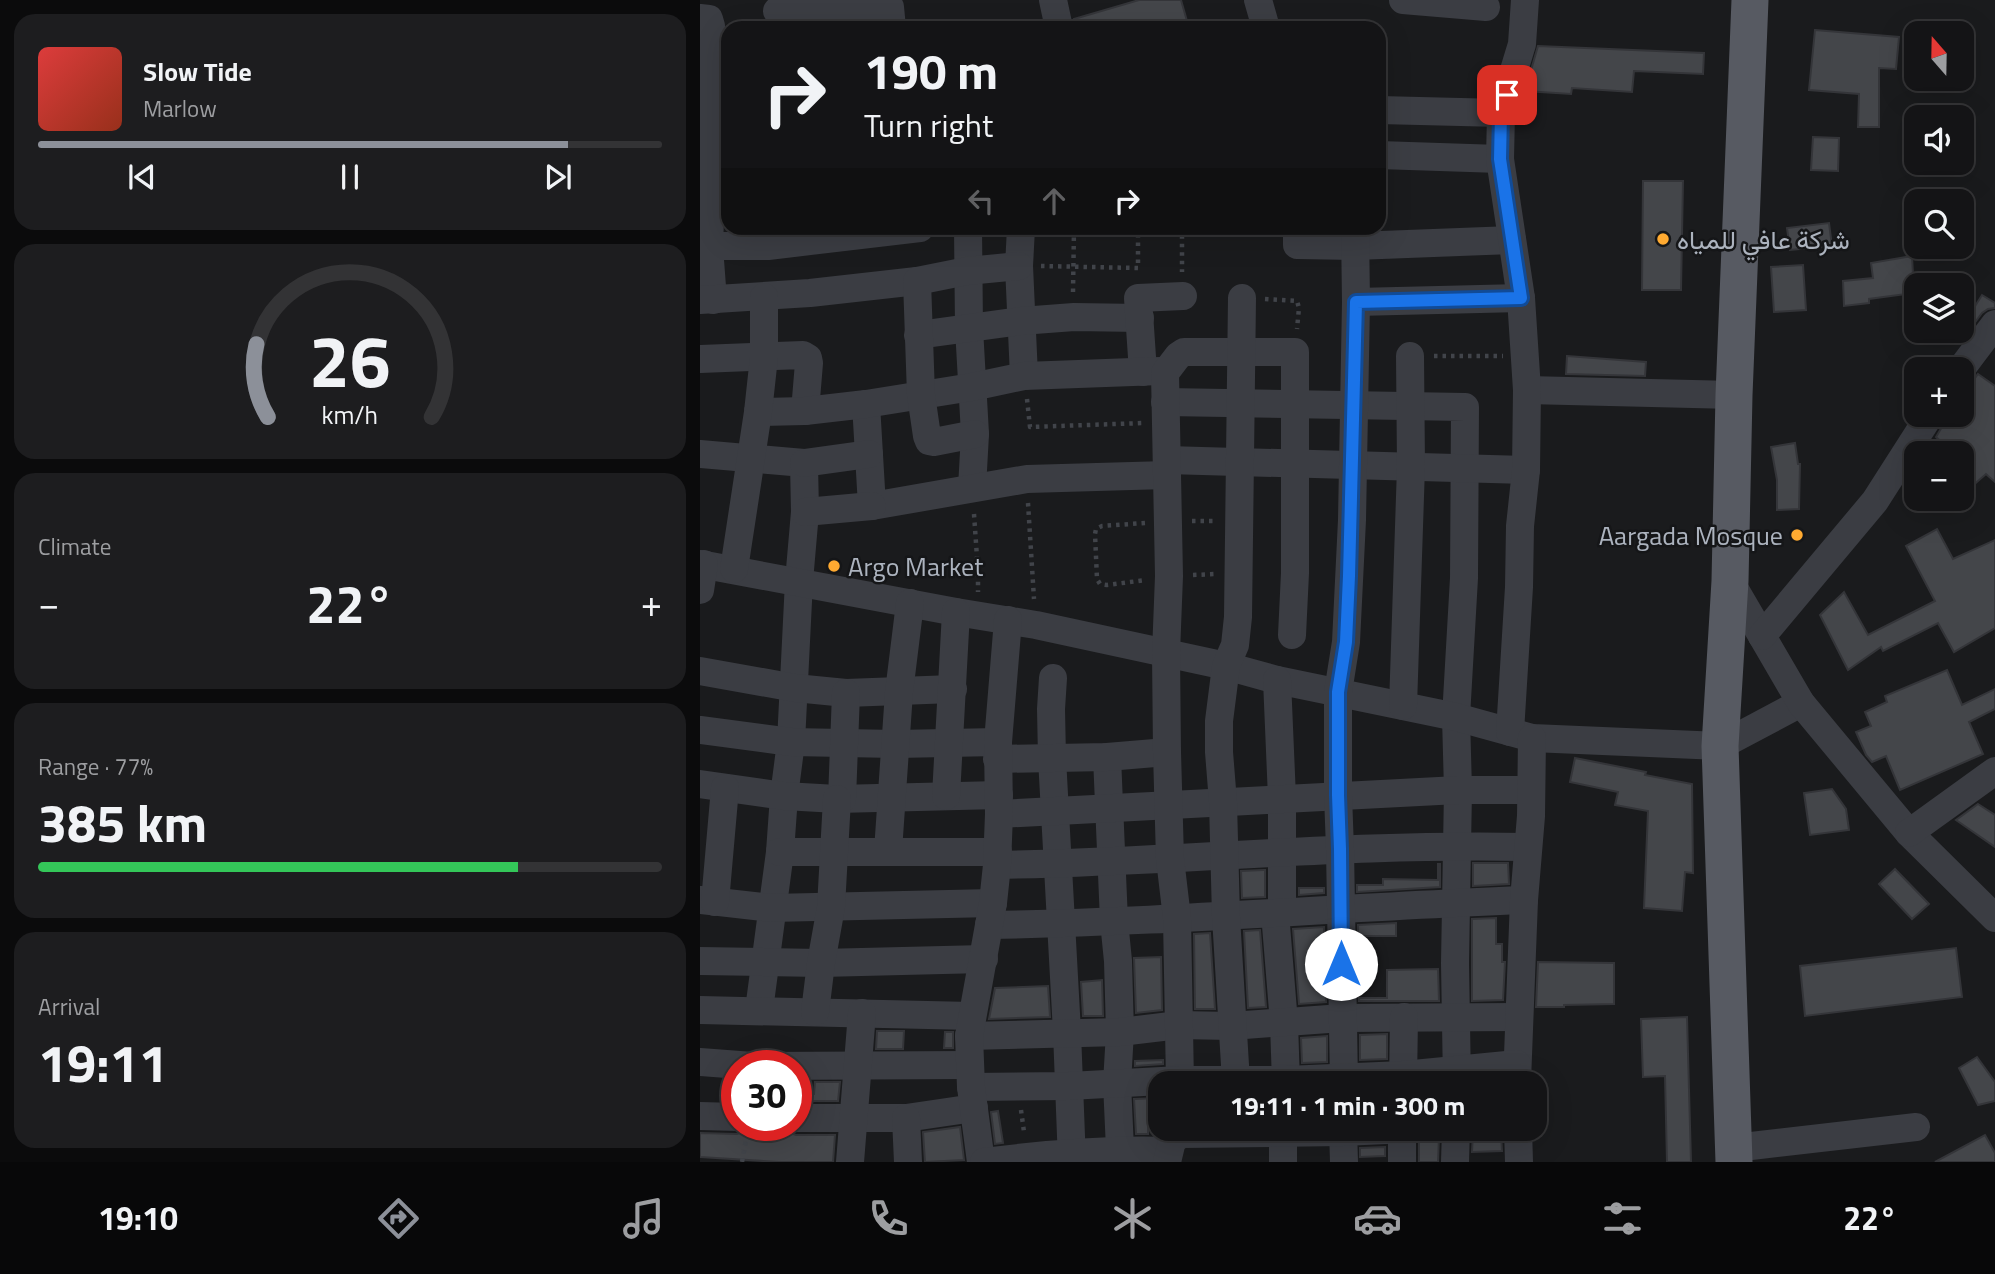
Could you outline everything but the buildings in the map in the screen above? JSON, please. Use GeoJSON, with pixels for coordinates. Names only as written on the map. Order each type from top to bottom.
{"type":"FeatureCollection","features":[{"type":"Feature","properties":{"kind":"main road"},"geometry":{"type":"LineString","coordinates":[[1734,1155],[1720,746],[1730,581],[1734,395],[1750,0]]}},
{"type":"Feature","properties":{"kind":"street"},"geometry":{"type":"LineString","coordinates":[[1054,0],[1058,21]]}},
{"type":"Feature","properties":{"kind":"street"},"geometry":{"type":"LineString","coordinates":[[1258,0],[1264,21]]}},
{"type":"Feature","properties":{"kind":"street"},"geometry":{"type":"LineString","coordinates":[[1403,0],[1486,7]]}},
{"type":"Feature","properties":{"kind":"street"},"geometry":{"type":"LineString","coordinates":[[1517,1071],[1531,790],[1521,735],[1519,587],[1527,390],[1521,298],[1500,159],[1501,113],[1522,44],[1525,0]]}},
{"type":"Feature","properties":{"kind":"street"},"geometry":{"type":"LineString","coordinates":[[776,13],[891,12]]}},
{"type":"Feature","properties":{"kind":"street"},"geometry":{"type":"LineString","coordinates":[[700,18],[709,19],[711,26],[713,79],[713,192],[705,246],[707,300],[764,297],[917,281],[967,271],[1019,266]]}},
{"type":"Feature","properties":{"kind":"street"},"geometry":{"type":"LineString","coordinates":[[1386,110],[1501,113]]}},
{"type":"Feature","properties":{"kind":"street"},"geometry":{"type":"LineString","coordinates":[[1386,155],[1500,159]]}},
{"type":"Feature","properties":{"kind":"street"},"geometry":{"type":"LineString","coordinates":[[705,246],[799,235]]}},
{"type":"Feature","properties":{"kind":"street"},"geometry":{"type":"LineString","coordinates":[[968,235],[969,328],[975,434],[972,488]]}},
{"type":"Feature","properties":{"kind":"street"},"geometry":{"type":"LineString","coordinates":[[1021,235],[1019,266],[1024,376]]}},
{"type":"Feature","properties":{"kind":"street"},"geometry":{"type":"LineString","coordinates":[[1297,235],[1297,245],[1355,237],[1512,240]]}},
{"type":"Feature","properties":{"kind":"street"},"geometry":{"type":"LineString","coordinates":[[1344,1071],[1338,692],[1346,628],[1353,465],[1355,237]]}},
{"type":"Feature","properties":{"kind":"street"},"geometry":{"type":"LineString","coordinates":[[917,281],[921,395],[929,441],[975,434]]}},
{"type":"Feature","properties":{"kind":"street"},"geometry":{"type":"LineString","coordinates":[[1180,1071],[1177,918],[1170,859],[1168,804],[1166,653],[1169,576],[1166,412],[1140,318],[1138,298],[1183,296]]}},
{"type":"Feature","properties":{"kind":"street"},"geometry":{"type":"LineString","coordinates":[[734,569],[758,412],[764,357],[764,297]]}},
{"type":"Feature","properties":{"kind":"street"},"geometry":{"type":"LineString","coordinates":[[1233,1071],[1219,721],[1226,666],[1235,645],[1238,617],[1242,298]]}},
{"type":"Feature","properties":{"kind":"street"},"geometry":{"type":"LineString","coordinates":[[1356,302],[1521,298]]}},
{"type":"Feature","properties":{"kind":"street"},"geometry":{"type":"LineString","coordinates":[[918,335],[1021,321],[1074,317],[1140,318]]}},
{"type":"Feature","properties":{"kind":"street"},"geometry":{"type":"LineString","coordinates":[[1970,357],[1995,324]]}},
{"type":"Feature","properties":{"kind":"street"},"geometry":{"type":"LineString","coordinates":[[758,412],[805,411],[866,404],[1024,376],[1154,372],[1184,352],[1295,352],[1295,573],[1292,635]]}},
{"type":"Feature","properties":{"kind":"street"},"geometry":{"type":"LineString","coordinates":[[700,359],[803,355],[808,358],[809,363],[805,411]]}},
{"type":"Feature","properties":{"kind":"street"},"geometry":{"type":"LineString","coordinates":[[1404,706],[1411,467],[1410,356]]}},
{"type":"Feature","properties":{"kind":"street"},"geometry":{"type":"LineString","coordinates":[[1527,390],[1734,395]]}},
{"type":"Feature","properties":{"kind":"street"},"geometry":{"type":"LineString","coordinates":[[1166,412],[1240,403],[1465,407],[1464,578],[1456,717],[1457,1071]]}},
{"type":"Feature","properties":{"kind":"street"},"geometry":{"type":"LineString","coordinates":[[866,404],[872,506]]}},
{"type":"Feature","properties":{"kind":"street"},"geometry":{"type":"LineString","coordinates":[[1762,636],[1875,501],[1922,427]]}},
{"type":"Feature","properties":{"kind":"street"},"geometry":{"type":"LineString","coordinates":[[700,454],[804,463],[869,454]]}},
{"type":"Feature","properties":{"kind":"street"},"geometry":{"type":"LineString","coordinates":[[805,512],[872,506],[1027,479],[1240,462],[1525,470]]}},
{"type":"Feature","properties":{"kind":"street"},"geometry":{"type":"LineString","coordinates":[[759,1010],[791,742],[805,512],[804,463]]}},
{"type":"Feature","properties":{"kind":"street"},"geometry":{"type":"LineString","coordinates":[[701,573],[734,569],[1036,625],[1226,666],[1277,680],[1456,717],[1521,735],[1720,746],[1801,703]]}},
{"type":"Feature","properties":{"kind":"street"},"geometry":{"type":"LineString","coordinates":[[1730,581],[1801,703],[1909,832],[1995,918]]}},
{"type":"Feature","properties":{"kind":"street"},"geometry":{"type":"LineString","coordinates":[[888,851],[899,692],[910,603]]}},
{"type":"Feature","properties":{"kind":"street"},"geometry":{"type":"LineString","coordinates":[[946,796],[953,689],[967,614]]}},
{"type":"Feature","properties":{"kind":"street"},"geometry":{"type":"LineString","coordinates":[[1007,620],[998,751],[998,859],[984,959],[971,1026],[972,1087],[983,1162],[1072,1157],[1175,1144]]}},
{"type":"Feature","properties":{"kind":"street"},"geometry":{"type":"LineString","coordinates":[[700,671],[795,688],[846,693],[953,689]]}},
{"type":"Feature","properties":{"kind":"street"},"geometry":{"type":"LineString","coordinates":[[1053,678],[1052,758],[1072,1157]]}},
{"type":"Feature","properties":{"kind":"street"},"geometry":{"type":"LineString","coordinates":[[1277,680],[1282,798],[1279,912],[1286,1071]]}},
{"type":"Feature","properties":{"kind":"street"},"geometry":{"type":"LineString","coordinates":[[815,1012],[831,907],[846,693]]}},
{"type":"Feature","properties":{"kind":"street"},"geometry":{"type":"LineString","coordinates":[[700,730],[791,742],[949,743],[1052,758],[1167,752]]}},
{"type":"Feature","properties":{"kind":"street"},"geometry":{"type":"LineString","coordinates":[[1107,757],[1118,961],[1119,1149]]}},
{"type":"Feature","properties":{"kind":"street"},"geometry":{"type":"LineString","coordinates":[[1909,832],[1995,771]]}},
{"type":"Feature","properties":{"kind":"street"},"geometry":{"type":"LineString","coordinates":[[1524,900],[1061,924],[991,914],[831,907],[771,908],[708,901],[712,786],[784,796],[840,799],[946,796],[1056,811],[1338,795],[1531,790]]}},
{"type":"Feature","properties":{"kind":"street"},"geometry":{"type":"LineString","coordinates":[[779,852],[888,851],[1059,864],[1340,849],[1457,845],[1528,847]]}},
{"type":"Feature","properties":{"kind":"street"},"geometry":{"type":"LineString","coordinates":[[700,961],[821,963],[984,959]]}},
{"type":"Feature","properties":{"kind":"street"},"geometry":{"type":"LineString","coordinates":[[700,1010],[862,1013],[971,1026],[1014,1036],[1342,1018],[1519,1017]]}},
{"type":"Feature","properties":{"kind":"street"},"geometry":{"type":"LineString","coordinates":[[850,1162],[862,1013]]}},
{"type":"Feature","properties":{"kind":"street"},"geometry":{"type":"LineString","coordinates":[[1403,1071],[1404,1017]]}},
{"type":"Feature","properties":{"kind":"street"},"geometry":{"type":"LineString","coordinates":[[700,1062],[753,1066],[858,1065],[972,1087],[1148,1083]]}},
{"type":"Feature","properties":{"kind":"street"},"geometry":{"type":"LineString","coordinates":[[812,1118],[906,1118],[972,1087]]}},
{"type":"Feature","properties":{"kind":"street"},"geometry":{"type":"LineString","coordinates":[[700,1116],[721,1122]]}},
{"type":"Feature","properties":{"kind":"street"},"geometry":{"type":"LineString","coordinates":[[906,1118],[908,1162]]}},
{"type":"Feature","properties":{"kind":"street"},"geometry":{"type":"LineString","coordinates":[[1734,1155],[1916,1127]]}},
{"type":"Feature","properties":{"kind":"street"},"geometry":{"type":"LineString","coordinates":[[1283,1141],[1283,1162]]}},
{"type":"Feature","properties":{"kind":"street"},"geometry":{"type":"LineString","coordinates":[[1343,1141],[1344,1162]]}},
{"type":"Feature","properties":{"kind":"street"},"geometry":{"type":"LineString","coordinates":[[1402,1141],[1402,1162]]}},
{"type":"Feature","properties":{"kind":"street"},"geometry":{"type":"LineString","coordinates":[[1455,1162],[1456,1141]]}},
{"type":"Feature","properties":{"kind":"street"},"geometry":{"type":"LineString","coordinates":[[1518,1141],[1519,1162]]}},
{"type":"Feature","properties":{"kind":"path"},"geometry":{"type":"LineString","coordinates":[[1074,235],[1072,267],[1138,268],[1138,235]]}},
{"type":"Feature","properties":{"kind":"path"},"geometry":{"type":"LineString","coordinates":[[1182,235],[1183,296]]}},
{"type":"Feature","properties":{"kind":"path"},"geometry":{"type":"LineString","coordinates":[[1410,356],[1526,356]]}},
{"type":"Feature","properties":{"kind":"path"},"geometry":{"type":"LineString","coordinates":[[1024,376],[1030,427],[1166,412]]}},
{"type":"Feature","properties":{"kind":"path"},"geometry":{"type":"LineString","coordinates":[[1027,479],[1036,625]]}},
{"type":"Feature","properties":{"kind":"path"},"geometry":{"type":"LineString","coordinates":[[967,614],[978,572],[972,488]]}},
{"type":"Feature","properties":{"kind":"path"},"geometry":{"type":"LineString","coordinates":[[742,1141],[742,1162]]}},
{"type":"Feature","properties":{"kind":"place","name":"شركة عافي للمياه"},"geometry":{"type":"Point","coordinates":[1663,239]}},
{"type":"Feature","properties":{"kind":"place","name":"Aargada Mosque"},"geometry":{"type":"Point","coordinates":[1797,535]}},
{"type":"Feature","properties":{"kind":"place","name":"Argo Market"},"geometry":{"type":"Point","coordinates":[834,566]}},
{"type":"Feature","properties":{"kind":"route"},"geometry":{"type":"LineString","coordinates":[[1341,964],[1338,692],[1346,642],[1352,520],[1356,302],[1521,298],[1500,159],[1501,113],[1507,95]]}}]}
